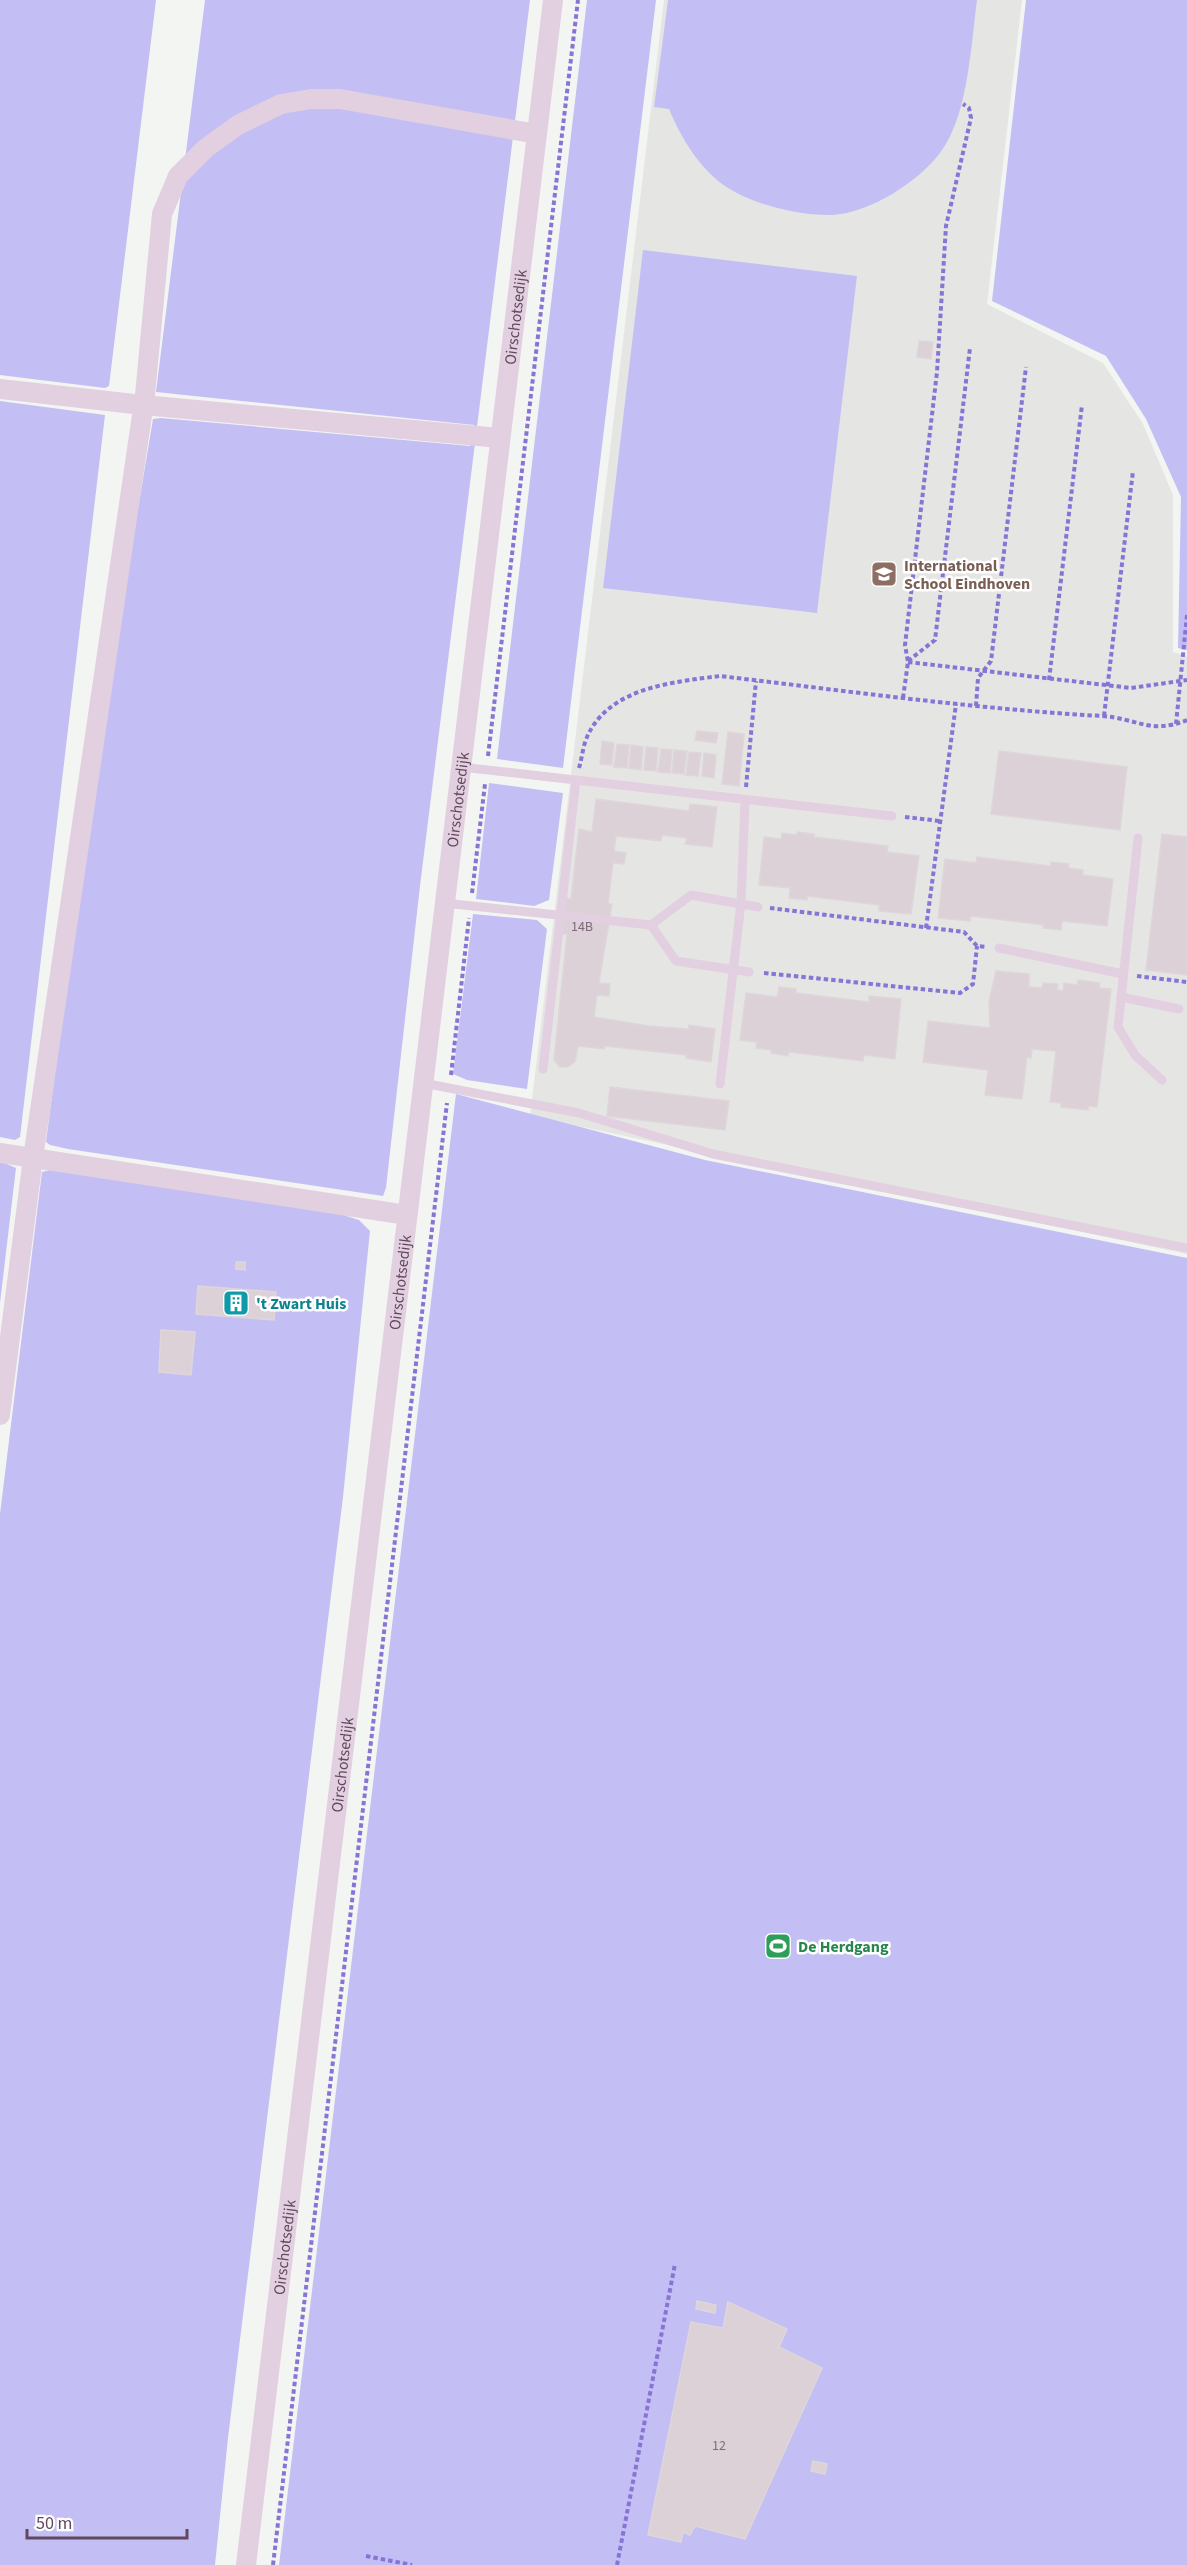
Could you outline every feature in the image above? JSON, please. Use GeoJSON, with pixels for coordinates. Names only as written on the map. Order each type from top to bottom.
{"type":"FeatureCollection","features":[{"type":"Feature","properties":{"kind":"street","name":"Oirschotsedijk"},"geometry":{"type":"LineString","coordinates":[[246,2565],[553,0]]}},
{"type":"Feature","properties":{"kind":"street"},"geometry":{"type":"LineString","coordinates":[[0,1415],[33,1158],[143,405],[156,302],[157,255],[162,214],[178,176],[206,148],[238,125],[281,104],[311,99],[340,99],[537,134]]}},
{"type":"Feature","properties":{"kind":"street"},"geometry":{"type":"LineString","coordinates":[[0,389],[143,405],[500,438]]}},
{"type":"Feature","properties":{"kind":"street"},"geometry":{"type":"LineString","coordinates":[[0,1153],[407,1215]]}},
{"type":"Feature","properties":{"kind":"lane"},"geometry":{"type":"LineString","coordinates":[[461,767],[892,816]]}},
{"type":"Feature","properties":{"kind":"lane"},"geometry":{"type":"LineString","coordinates":[[543,1069],[576,780]]}},
{"type":"Feature","properties":{"kind":"lane"},"geometry":{"type":"LineString","coordinates":[[720,1084],[741,903],[745,800]]}},
{"type":"Feature","properties":{"kind":"lane"},"geometry":{"type":"LineString","coordinates":[[1138,838],[1118,1028],[1135,1054],[1162,1080]]}},
{"type":"Feature","properties":{"kind":"lane"},"geometry":{"type":"LineString","coordinates":[[444,903],[651,925],[691,895],[758,907]]}},
{"type":"Feature","properties":{"kind":"lane"},"geometry":{"type":"LineString","coordinates":[[651,925],[676,961],[749,972]]}},
{"type":"Feature","properties":{"kind":"lane"},"geometry":{"type":"LineString","coordinates":[[999,948],[1124,974]]}},
{"type":"Feature","properties":{"kind":"lane"},"geometry":{"type":"LineString","coordinates":[[1121,997],[1179,1009]]}},
{"type":"Feature","properties":{"kind":"lane"},"geometry":{"type":"LineString","coordinates":[[423,1083],[579,1113],[713,1154],[1187,1248]]}},
{"type":"Feature","properties":{"kind":"path"},"geometry":{"type":"LineString","coordinates":[[273,2565],[578,0]]}},
{"type":"Feature","properties":{"kind":"path"},"geometry":{"type":"LineString","coordinates":[[903,698],[908,662],[905,645],[937,372],[946,226],[971,118],[969,108],[963,104]]}},
{"type":"Feature","properties":{"kind":"path"},"geometry":{"type":"LineString","coordinates":[[908,662],[935,640],[970,348]]}},
{"type":"Feature","properties":{"kind":"path"},"geometry":{"type":"LineString","coordinates":[[976,706],[978,678],[991,661],[1026,367]]}},
{"type":"Feature","properties":{"kind":"path"},"geometry":{"type":"LineString","coordinates":[[1049,680],[1082,405]]}},
{"type":"Feature","properties":{"kind":"path"},"geometry":{"type":"LineString","coordinates":[[1104,716],[1133,471]]}},
{"type":"Feature","properties":{"kind":"path"},"geometry":{"type":"LineString","coordinates":[[1176,724],[1185,680],[1187,615]]}},
{"type":"Feature","properties":{"kind":"path"},"geometry":{"type":"LineString","coordinates":[[908,662],[1131,688],[1185,680]]}},
{"type":"Feature","properties":{"kind":"path"},"geometry":{"type":"LineString","coordinates":[[576,780],[588,736],[609,708],[640,691],[679,681],[720,676],[956,704],[1082,717],[1104,716],[1148,727],[1176,724],[1187,720]]}},
{"type":"Feature","properties":{"kind":"path"},"geometry":{"type":"LineString","coordinates":[[745,800],[756,681]]}},
{"type":"Feature","properties":{"kind":"path"},"geometry":{"type":"LineString","coordinates":[[926,928],[956,704]]}},
{"type":"Feature","properties":{"kind":"path"},"geometry":{"type":"LineString","coordinates":[[892,816],[940,821]]}},
{"type":"Feature","properties":{"kind":"path"},"geometry":{"type":"LineString","coordinates":[[758,907],[964,932],[977,946],[999,948]]}},
{"type":"Feature","properties":{"kind":"path"},"geometry":{"type":"LineString","coordinates":[[749,972],[960,993],[973,984],[977,946]]}},
{"type":"Feature","properties":{"kind":"path"},"geometry":{"type":"LineString","coordinates":[[1124,974],[1187,982]]}},
{"type":"Feature","properties":{"kind":"path"},"geometry":{"type":"LineString","coordinates":[[617,2565],[675,2264]]}},
{"type":"Feature","properties":{"kind":"path"},"geometry":{"type":"LineString","coordinates":[[366,2556],[412,2565]]}},
{"type":"Feature","properties":{"kind":"shaded area"},"geometry":{"type":"Polygon","coordinates":[[[0,0],[156,0],[109,386],[105,388],[0,375],[0,0]]]}},
{"type":"Feature","properties":{"kind":"shaded area"},"geometry":{"type":"Polygon","coordinates":[[[205,0],[530,0],[420,886],[386,1188],[383,1196],[68,1149],[46,1142],[93,779],[153,419],[470,446],[474,425],[156,392],[205,0]]]}},
{"type":"Feature","properties":{"kind":"shaded area"},"geometry":{"type":"Polygon","coordinates":[[[587,0],[656,0],[563,768],[497,759],[587,0]]]}},
{"type":"Feature","properties":{"kind":"shaded area","name":"International School Eindhoven"},"geometry":{"type":"Polygon","coordinates":[[[664,0],[1022,0],[987,304],[1103,363],[1143,424],[1173,495],[1173,652],[1187,656],[1187,1254],[530,1116],[664,0]]]}},
{"type":"Feature","properties":{"kind":"shaded area"},"geometry":{"type":"Polygon","coordinates":[[[668,0],[977,0],[967,80],[957,120],[949,138],[940,153],[919,175],[892,194],[862,209],[832,215],[806,214],[751,200],[718,181],[692,153],[669,109],[654,107],[668,0]]]}},
{"type":"Feature","properties":{"kind":"shaded area"},"geometry":{"type":"Polygon","coordinates":[[[1026,0],[1187,0],[1187,650],[1178,648],[1181,497],[1146,419],[1106,356],[992,301],[1026,0]]]}},
{"type":"Feature","properties":{"kind":"shaded area"},"geometry":{"type":"Polygon","coordinates":[[[643,250],[857,276],[817,613],[603,588],[643,250]]]}},
{"type":"Feature","properties":{"kind":"shaded area"},"geometry":{"type":"Polygon","coordinates":[[[0,401],[105,415],[20,1137],[15,1140],[0,1137],[0,401]]]}},
{"type":"Feature","properties":{"kind":"shaded area"},"geometry":{"type":"Polygon","coordinates":[[[489,783],[563,793],[549,900],[534,906],[476,899],[489,783]]]}},
{"type":"Feature","properties":{"kind":"shaded area"},"geometry":{"type":"Polygon","coordinates":[[[473,914],[537,920],[547,929],[527,1089],[467,1080],[453,1074],[473,914]]]}},
{"type":"Feature","properties":{"kind":"shaded area","name":"De Herdgang"},"geometry":{"type":"Polygon","coordinates":[[[456,1094],[705,1160],[1187,1258],[1187,2565],[279,2565],[456,1094]]]}},
{"type":"Feature","properties":{"kind":"shaded area"},"geometry":{"type":"Polygon","coordinates":[[[0,1161],[16,1168],[0,1303],[0,1161]]]}},
{"type":"Feature","properties":{"kind":"shaded area"},"geometry":{"type":"Polygon","coordinates":[[[54,1169],[340,1214],[359,1220],[370,1231],[343,1497],[228,2438],[215,2565],[0,2565],[0,1514],[42,1172],[54,1169]]]}},
{"type":"Feature","properties":{"kind":"building"},"geometry":{"type":"Polygon","coordinates":[[[919,341],[933,342],[931,359],[917,357],[919,341]]]}},
{"type":"Feature","properties":{"kind":"building"},"geometry":{"type":"Polygon","coordinates":[[[697,731],[718,733],[716,743],[695,740],[697,731]]]}},
{"type":"Feature","properties":{"kind":"building"},"geometry":{"type":"Polygon","coordinates":[[[728,732],[744,734],[739,786],[722,784],[728,732]]]}},
{"type":"Feature","properties":{"kind":"building"},"geometry":{"type":"Polygon","coordinates":[[[602,741],[614,743],[612,765],[600,764],[602,741]]]}},
{"type":"Feature","properties":{"kind":"building"},"geometry":{"type":"Polygon","coordinates":[[[617,744],[629,745],[627,768],[614,767],[617,744]]]}},
{"type":"Feature","properties":{"kind":"building"},"geometry":{"type":"Polygon","coordinates":[[[631,745],[643,747],[641,770],[629,768],[631,745]]]}},
{"type":"Feature","properties":{"kind":"building"},"geometry":{"type":"Polygon","coordinates":[[[646,747],[658,748],[656,771],[644,770],[646,747]]]}},
{"type":"Feature","properties":{"kind":"building"},"geometry":{"type":"Polygon","coordinates":[[[661,749],[672,750],[670,773],[658,772],[661,749]]]}},
{"type":"Feature","properties":{"kind":"building"},"geometry":{"type":"Polygon","coordinates":[[[674,750],[687,751],[684,774],[672,773],[674,750]]]}},
{"type":"Feature","properties":{"kind":"building"},"geometry":{"type":"Polygon","coordinates":[[[999,751],[1127,767],[1120,830],[991,814],[999,751]]]}},
{"type":"Feature","properties":{"kind":"building"},"geometry":{"type":"Polygon","coordinates":[[[689,752],[701,753],[698,776],[686,775],[689,752]]]}},
{"type":"Feature","properties":{"kind":"building"},"geometry":{"type":"Polygon","coordinates":[[[704,753],[716,755],[714,778],[702,776],[704,753]]]}},
{"type":"Feature","properties":{"kind":"building"},"geometry":{"type":"Polygon","coordinates":[[[596,799],[689,811],[690,804],[717,807],[712,847],[685,844],[687,838],[662,835],[661,841],[616,836],[614,851],[626,853],[624,864],[613,863],[608,904],[612,904],[599,983],[610,984],[609,996],[597,995],[594,1017],[649,1026],[689,1029],[689,1025],[715,1029],[711,1062],[686,1058],[686,1055],[605,1046],[604,1049],[578,1046],[575,1062],[567,1067],[560,1067],[554,1060],[567,934],[562,934],[567,898],[571,899],[579,829],[592,832],[596,799]]]}},
{"type":"Feature","properties":{"kind":"building"},"geometry":{"type":"Polygon","coordinates":[[[797,832],[814,834],[814,837],[888,846],[887,852],[919,856],[911,914],[879,911],[879,905],[807,896],[807,900],[789,898],[790,888],[759,885],[764,837],[781,839],[782,833],[797,835],[797,832]]]}},
{"type":"Feature","properties":{"kind":"building"},"geometry":{"type":"Polygon","coordinates":[[[1162,834],[1187,837],[1187,975],[1146,970],[1162,834]]]}},
{"type":"Feature","properties":{"kind":"building"},"geometry":{"type":"Polygon","coordinates":[[[977,857],[1051,866],[1051,862],[1069,864],[1068,868],[1083,870],[1083,875],[1113,879],[1107,926],[1062,921],[1061,930],[1043,928],[1044,925],[971,916],[970,921],[938,918],[945,859],[976,863],[977,857]]]}},
{"type":"Feature","properties":{"kind":"building"},"geometry":{"type":"Polygon","coordinates":[[[996,971],[1029,974],[1029,987],[1042,988],[1043,983],[1058,984],[1057,990],[1063,991],[1064,983],[1077,985],[1078,980],[1100,983],[1099,988],[1111,989],[1097,1107],[1088,1106],[1088,1110],[1061,1107],[1061,1103],[1050,1102],[1056,1051],[1032,1049],[1031,1058],[1027,1057],[1022,1099],[985,1095],[988,1070],[923,1062],[928,1021],[990,1028],[989,1001],[996,971]]]}},
{"type":"Feature","properties":{"kind":"building"},"geometry":{"type":"Polygon","coordinates":[[[779,987],[796,989],[796,993],[869,1002],[869,996],[901,999],[895,1059],[864,1055],[863,1061],[789,1052],[788,1056],[756,1048],[757,1042],[740,1040],[746,993],[777,997],[779,987]]]}},
{"type":"Feature","properties":{"kind":"building"},"geometry":{"type":"Polygon","coordinates":[[[610,1087],[729,1101],[725,1130],[607,1116],[610,1087]]]}},
{"type":"Feature","properties":{"kind":"building"},"geometry":{"type":"Polygon","coordinates":[[[236,1262],[245,1262],[245,1270],[236,1269],[236,1262]]]}},
{"type":"Feature","properties":{"kind":"building","name":"'t Zwart Huis"},"geometry":{"type":"Polygon","coordinates":[[[198,1286],[276,1292],[274,1320],[196,1314],[198,1286]]]}},
{"type":"Feature","properties":{"kind":"building"},"geometry":{"type":"Polygon","coordinates":[[[161,1330],[195,1332],[191,1375],[159,1372],[161,1330]]]}},
{"type":"Feature","properties":{"kind":"building"},"geometry":{"type":"Polygon","coordinates":[[[697,2301],[716,2305],[715,2313],[696,2309],[697,2301]]]}},
{"type":"Feature","properties":{"kind":"building"},"geometry":{"type":"Polygon","coordinates":[[[728,2302],[787,2329],[779,2347],[822,2368],[745,2539],[695,2526],[690,2535],[683,2532],[681,2542],[648,2535],[691,2322],[723,2328],[728,2302]]]}},
{"type":"Feature","properties":{"kind":"building"},"geometry":{"type":"Polygon","coordinates":[[[813,2461],[827,2464],[825,2474],[811,2471],[813,2461]]]}},
{"type":"Feature","properties":{"kind":"place","name":"International School Eindhoven"},"geometry":{"type":"Point","coordinates":[884,574]}},
{"type":"Feature","properties":{"kind":"place","name":"'t Zwart Huis"},"geometry":{"type":"Point","coordinates":[236,1303]}},
{"type":"Feature","properties":{"kind":"place","name":"De Herdgang"},"geometry":{"type":"Point","coordinates":[778,1946]}}]}
